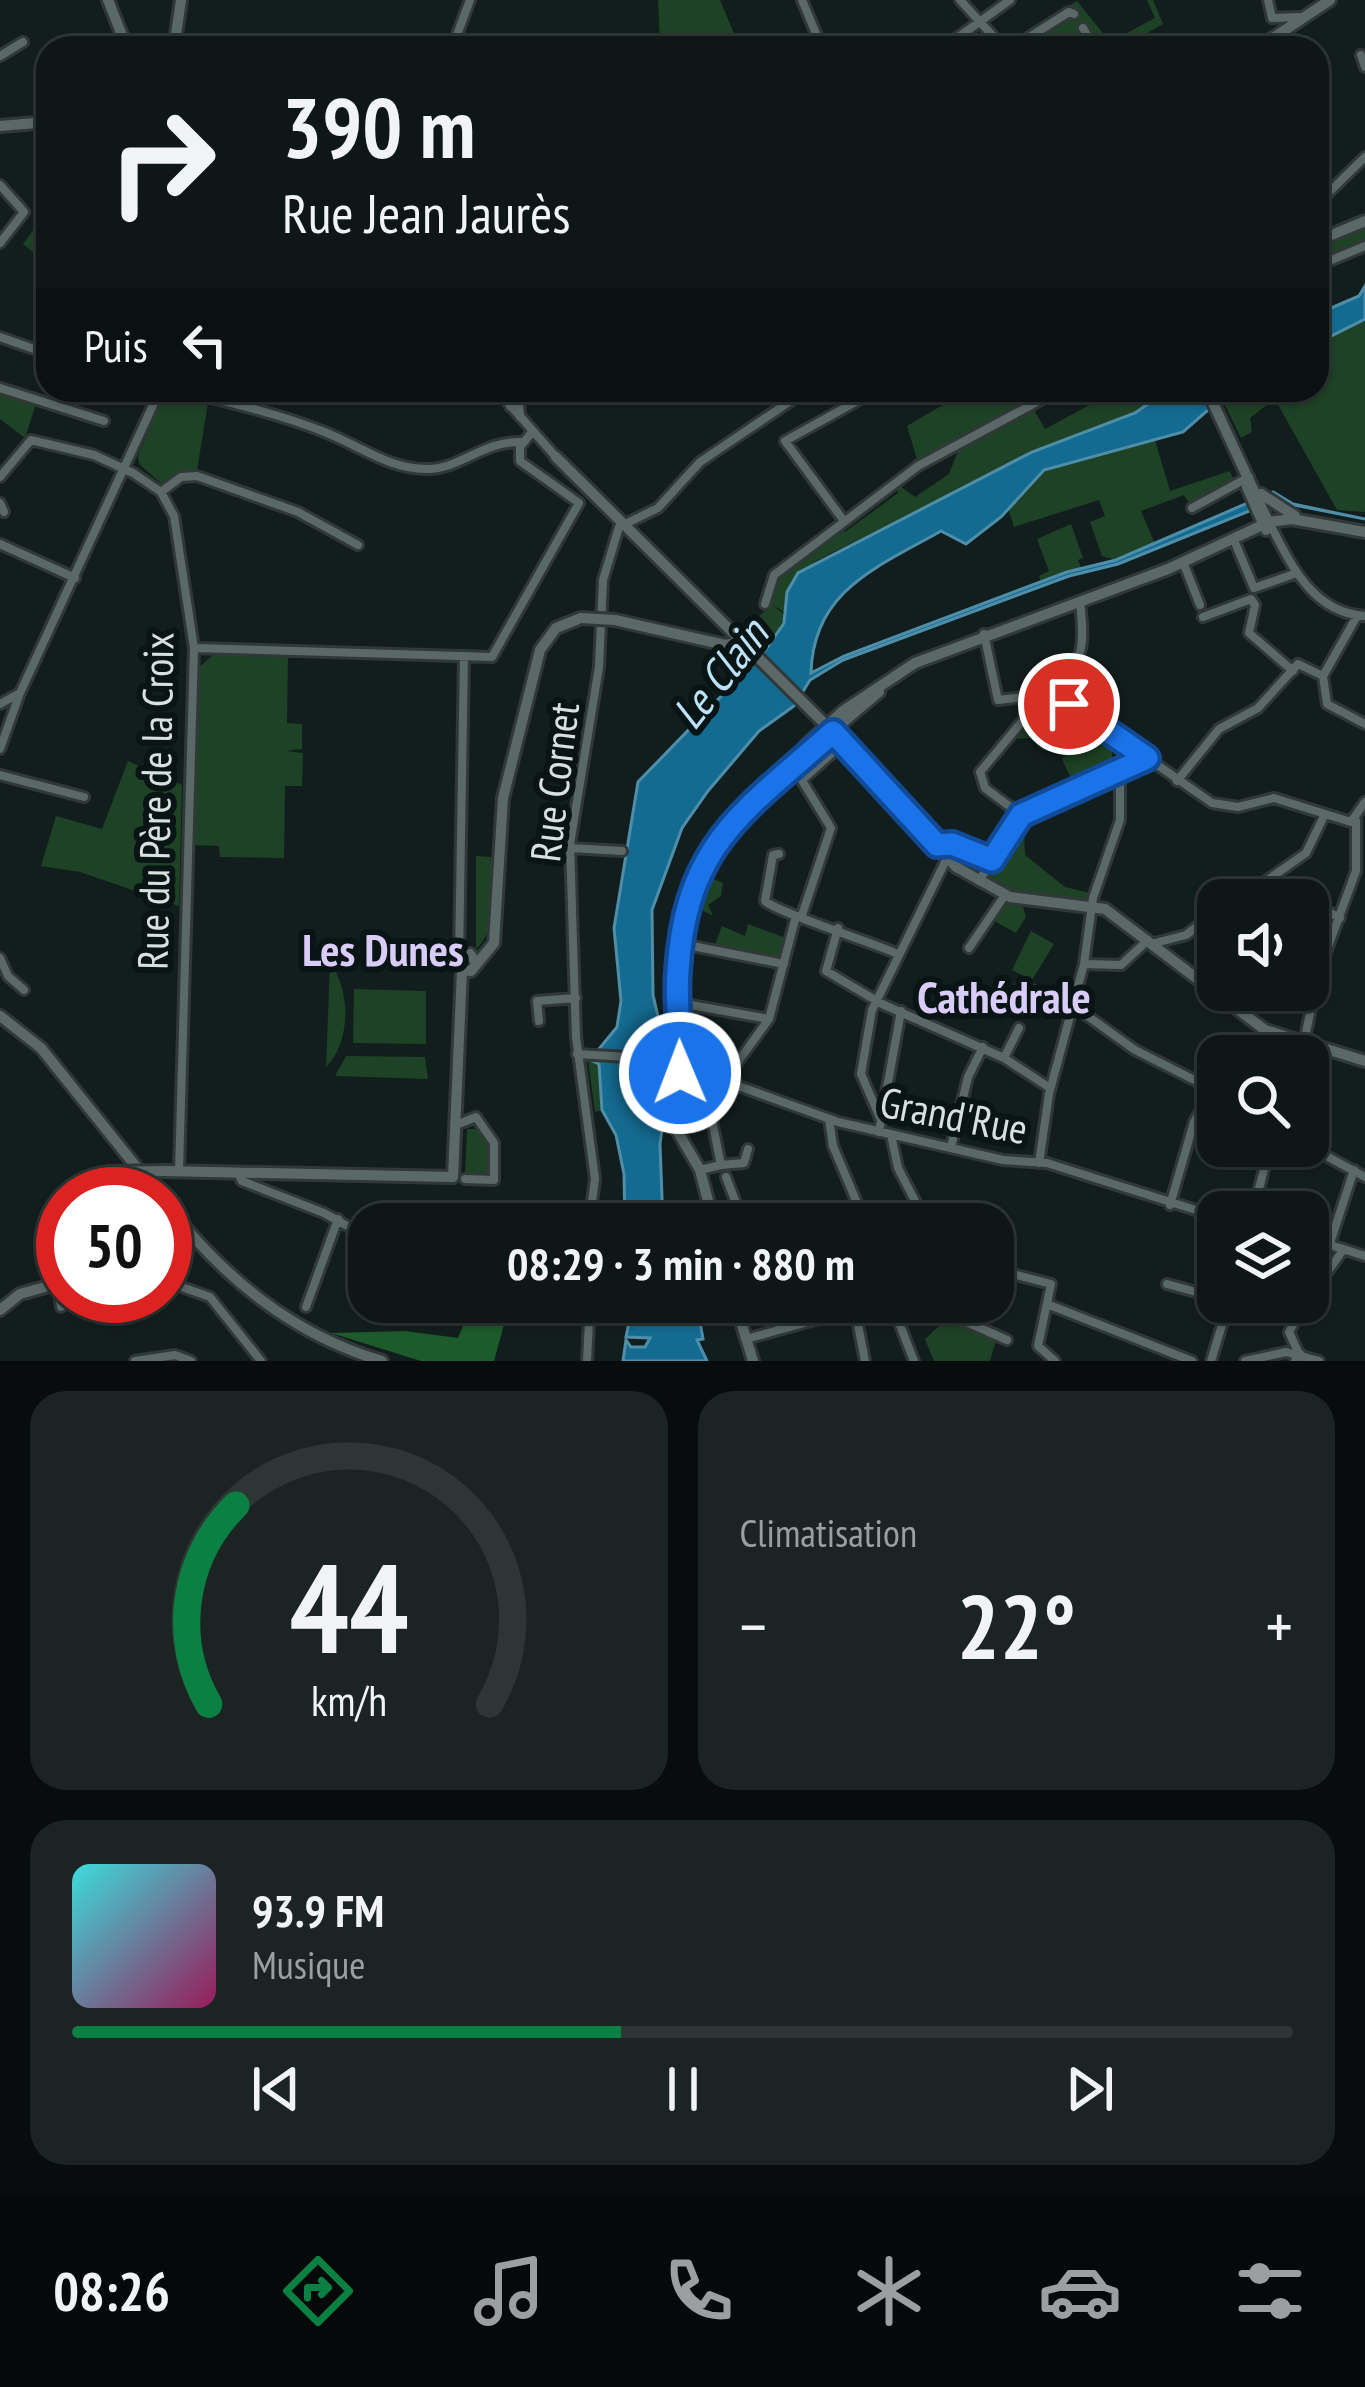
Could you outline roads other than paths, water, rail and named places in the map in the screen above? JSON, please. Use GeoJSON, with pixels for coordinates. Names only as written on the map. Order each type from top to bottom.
{"type":"FeatureCollection","features":[{"type":"Feature","properties":{"kind":"main road"},"geometry":{"type":"LineString","coordinates":[[108,0],[123,36]]}},
{"type":"Feature","properties":{"kind":"main road"},"geometry":{"type":"LineString","coordinates":[[175,36],[181,0]]}},
{"type":"Feature","properties":{"kind":"main road"},"geometry":{"type":"LineString","coordinates":[[1275,36],[1330,0]]}},
{"type":"Feature","properties":{"kind":"main road"},"geometry":{"type":"LineString","coordinates":[[0,126],[36,123]]}},
{"type":"Feature","properties":{"kind":"main road"},"geometry":{"type":"LineString","coordinates":[[1329,236],[1365,221]]}},
{"type":"Feature","properties":{"kind":"main road"},"geometry":{"type":"LineString","coordinates":[[509,402],[511,406]]}},
{"type":"Feature","properties":{"kind":"main road"},"geometry":{"type":"LineString","coordinates":[[1213,402],[1266,519]]}},
{"type":"Feature","properties":{"kind":"main road"},"geometry":{"type":"LineString","coordinates":[[556,457],[830,729],[947,858],[1005,895],[1092,907],[1152,941],[1275,1035]]}},
{"type":"Feature","properties":{"kind":"main road"},"geometry":{"type":"LineString","coordinates":[[708,1203],[700,1171],[676,1127],[680,944],[686,902],[699,870],[735,822],[830,729],[897,675],[984,634],[1183,562],[1234,540],[1266,519],[1365,532]]}},
{"type":"Feature","properties":{"kind":"main road"},"geometry":{"type":"LineString","coordinates":[[192,1172],[459,1178],[458,1017],[468,962],[491,951],[503,798],[546,638],[581,618],[615,620],[710,642],[743,641]]}},
{"type":"Feature","properties":{"kind":"main road"},"geometry":{"type":"LineString","coordinates":[[0,1020],[41,1048],[133,1167]]}},
{"type":"Feature","properties":{"kind":"main road"},"geometry":{"type":"LineString","coordinates":[[1329,1054],[1365,1061]]}},
{"type":"Feature","properties":{"kind":"main road"},"geometry":{"type":"LineString","coordinates":[[192,1234],[259,1300],[313,1335],[382,1361]]}},
{"type":"Feature","properties":{"kind":"main road"},"geometry":{"type":"LineString","coordinates":[[192,1237],[260,1309],[311,1342],[361,1361]]}},
{"type":"Feature","properties":{"kind":"main road"},"geometry":{"type":"LineString","coordinates":[[0,1310],[20,1294],[36,1289]]}},
{"type":"Feature","properties":{"kind":"main road"},"geometry":{"type":"LineString","coordinates":[[741,1323],[753,1361]]}},
{"type":"Feature","properties":{"kind":"street"},"geometry":{"type":"LineString","coordinates":[[456,36],[470,0]]}},
{"type":"Feature","properties":{"kind":"street"},"geometry":{"type":"LineString","coordinates":[[802,0],[816,36]]}},
{"type":"Feature","properties":{"kind":"street"},"geometry":{"type":"LineString","coordinates":[[960,0],[994,36]]}},
{"type":"Feature","properties":{"kind":"street"},"geometry":{"type":"LineString","coordinates":[[958,36],[1010,0]]}},
{"type":"Feature","properties":{"kind":"street"},"geometry":{"type":"LineString","coordinates":[[1268,0],[1268,12],[1278,20],[1301,17]]}},
{"type":"Feature","properties":{"kind":"street"},"geometry":{"type":"LineString","coordinates":[[1028,36],[1069,11],[1074,14]]}},
{"type":"Feature","properties":{"kind":"street"},"geometry":{"type":"LineString","coordinates":[[1082,28],[1087,36]]}},
{"type":"Feature","properties":{"kind":"street"},"geometry":{"type":"LineString","coordinates":[[0,56],[22,42]]}},
{"type":"Feature","properties":{"kind":"street"},"geometry":{"type":"LineString","coordinates":[[1360,55],[1365,67]]}},
{"type":"Feature","properties":{"kind":"street"},"geometry":{"type":"LineString","coordinates":[[1329,192],[1365,157]]}},
{"type":"Feature","properties":{"kind":"street"},"geometry":{"type":"LineString","coordinates":[[0,185],[24,212],[0,242]]}},
{"type":"Feature","properties":{"kind":"street"},"geometry":{"type":"LineString","coordinates":[[1329,261],[1365,246]]}},
{"type":"Feature","properties":{"kind":"street"},"geometry":{"type":"LineString","coordinates":[[0,337],[36,350]]}},
{"type":"Feature","properties":{"kind":"street"},"geometry":{"type":"LineString","coordinates":[[0,388],[36,399]]}},
{"type":"Feature","properties":{"kind":"street"},"geometry":{"type":"LineString","coordinates":[[44,402],[104,421]]}},
{"type":"Feature","properties":{"kind":"street"},"geometry":{"type":"LineString","coordinates":[[0,749],[20,693],[155,402]]}},
{"type":"Feature","properties":{"kind":"street"},"geometry":{"type":"LineString","coordinates":[[222,402],[301,424],[384,460],[422,470],[447,466],[497,443],[523,442]]}},
{"type":"Feature","properties":{"kind":"street"},"geometry":{"type":"LineString","coordinates":[[519,402],[520,419]]}},
{"type":"Feature","properties":{"kind":"street"},"geometry":{"type":"LineString","coordinates":[[624,524],[658,508],[700,462],[789,402]]}},
{"type":"Feature","properties":{"kind":"street"},"geometry":{"type":"LineString","coordinates":[[844,521],[785,441],[855,402]]}},
{"type":"Feature","properties":{"kind":"street"},"geometry":{"type":"LineString","coordinates":[[765,604],[774,575],[844,521],[918,466],[1037,402]]}},
{"type":"Feature","properties":{"kind":"street"},"geometry":{"type":"LineString","coordinates":[[511,406],[556,457]]}},
{"type":"Feature","properties":{"kind":"street"},"geometry":{"type":"LineString","coordinates":[[194,648],[492,657],[579,503],[520,461],[523,442],[532,432]]}},
{"type":"Feature","properties":{"kind":"street"},"geometry":{"type":"LineString","coordinates":[[0,477],[31,440],[94,455],[161,492],[185,475],[203,477],[298,512],[358,545]]}},
{"type":"Feature","properties":{"kind":"street"},"geometry":{"type":"LineString","coordinates":[[1192,508],[1246,477]]}},
{"type":"Feature","properties":{"kind":"street","name":"Rue du Père de la Croix"},"geometry":{"type":"LineString","coordinates":[[161,492],[174,517],[194,648],[178,1167]]}},
{"type":"Feature","properties":{"kind":"street"},"geometry":{"type":"LineString","coordinates":[[1266,519],[1300,583],[1361,616],[1323,676],[1330,707],[1365,724]]}},
{"type":"Feature","properties":{"kind":"street","name":"Rue Cornet"},"geometry":{"type":"LineString","coordinates":[[591,1203],[594,1157],[576,998],[570,848],[599,668],[603,580],[617,530],[624,524]]}},
{"type":"Feature","properties":{"kind":"street"},"geometry":{"type":"LineString","coordinates":[[1234,540],[1254,588],[1294,574]]}},
{"type":"Feature","properties":{"kind":"street"},"geometry":{"type":"LineString","coordinates":[[0,544],[75,578]]}},
{"type":"Feature","properties":{"kind":"street"},"geometry":{"type":"LineString","coordinates":[[1183,562],[1200,605]]}},
{"type":"Feature","properties":{"kind":"street"},"geometry":{"type":"LineString","coordinates":[[1203,617],[1251,598],[1255,605],[1248,630],[1293,671]]}},
{"type":"Feature","properties":{"kind":"street"},"geometry":{"type":"LineString","coordinates":[[984,634],[998,700],[1027,697],[1080,662],[1085,636],[1080,599]]}},
{"type":"Feature","properties":{"kind":"street"},"geometry":{"type":"LineString","coordinates":[[464,656],[460,930],[468,962]]}},
{"type":"Feature","properties":{"kind":"street"},"geometry":{"type":"LineString","coordinates":[[1177,781],[1219,729],[1258,708],[1301,664],[1323,676]]}},
{"type":"Feature","properties":{"kind":"street"},"geometry":{"type":"LineString","coordinates":[[0,704],[20,693]]}},
{"type":"Feature","properties":{"kind":"street"},"geometry":{"type":"LineString","coordinates":[[1021,815],[985,788],[980,772],[1024,719],[1027,697]]}},
{"type":"Feature","properties":{"kind":"street"},"geometry":{"type":"LineString","coordinates":[[1024,719],[1070,704],[1212,803],[1238,807],[1274,798],[1352,821]]}},
{"type":"Feature","properties":{"kind":"street"},"geometry":{"type":"LineString","coordinates":[[802,780],[831,754]]}},
{"type":"Feature","properties":{"kind":"street"},"geometry":{"type":"LineString","coordinates":[[978,882],[1021,815],[1147,758]]}},
{"type":"Feature","properties":{"kind":"street"},"geometry":{"type":"LineString","coordinates":[[724,1081],[769,1019],[799,916],[831,831],[793,763]]}},
{"type":"Feature","properties":{"kind":"street"},"geometry":{"type":"LineString","coordinates":[[1039,1162],[1050,1088],[1075,1006],[1092,907],[1120,820],[1120,769]]}},
{"type":"Feature","properties":{"kind":"street"},"geometry":{"type":"LineString","coordinates":[[0,775],[84,797]]}},
{"type":"Feature","properties":{"kind":"street"},"geometry":{"type":"LineString","coordinates":[[1306,1035],[1319,971],[1360,871],[1352,821],[1365,802]]}},
{"type":"Feature","properties":{"kind":"street"},"geometry":{"type":"LineString","coordinates":[[1274,879],[1306,853],[1324,816]]}},
{"type":"Feature","properties":{"kind":"street"},"geometry":{"type":"LineString","coordinates":[[937,845],[952,844],[992,860]]}},
{"type":"Feature","properties":{"kind":"street"},"geometry":{"type":"LineString","coordinates":[[570,848],[622,851]]}},
{"type":"Feature","properties":{"kind":"street"},"geometry":{"type":"LineString","coordinates":[[779,854],[771,860],[765,901],[898,954]]}},
{"type":"Feature","properties":{"kind":"street"},"geometry":{"type":"LineString","coordinates":[[881,1120],[861,1074],[875,1000],[947,858]]}},
{"type":"Feature","properties":{"kind":"street"},"geometry":{"type":"LineString","coordinates":[[969,948],[1005,895]]}},
{"type":"Feature","properties":{"kind":"street"},"geometry":{"type":"LineString","coordinates":[[1329,913],[1340,919]]}},
{"type":"Feature","properties":{"kind":"street"},"geometry":{"type":"LineString","coordinates":[[1084,964],[1121,965],[1152,941],[1186,935],[1197,926]]}},
{"type":"Feature","properties":{"kind":"street"},"geometry":{"type":"LineString","coordinates":[[838,928],[824,969],[875,1000],[1004,1058],[1050,1088]]}},
{"type":"Feature","properties":{"kind":"street"},"geometry":{"type":"LineString","coordinates":[[680,944],[784,964]]}},
{"type":"Feature","properties":{"kind":"street"},"geometry":{"type":"LineString","coordinates":[[0,958],[8,976],[24,989]]}},
{"type":"Feature","properties":{"kind":"street"},"geometry":{"type":"LineString","coordinates":[[1021,986],[1075,1006],[1135,1050],[1197,1082]]}},
{"type":"Feature","properties":{"kind":"street"},"geometry":{"type":"LineString","coordinates":[[539,1021],[537,1000],[576,998]]}},
{"type":"Feature","properties":{"kind":"street"},"geometry":{"type":"LineString","coordinates":[[678,1004],[769,1019]]}},
{"type":"Feature","properties":{"kind":"street"},"geometry":{"type":"LineString","coordinates":[[879,1132],[902,1011]]}},
{"type":"Feature","properties":{"kind":"street"},"geometry":{"type":"LineString","coordinates":[[1004,1058],[1018,1028]]}},
{"type":"Feature","properties":{"kind":"street"},"geometry":{"type":"LineString","coordinates":[[1262,1035],[1265,1030]]}},
{"type":"Feature","properties":{"kind":"street"},"geometry":{"type":"LineString","coordinates":[[951,1148],[968,1077],[983,1047]]}},
{"type":"Feature","properties":{"kind":"street","name":"Grand'Rue"},"geometry":{"type":"LineString","coordinates":[[583,1054],[677,1062],[829,1119],[951,1148],[1039,1162],[1197,1211]]}},
{"type":"Feature","properties":{"kind":"street"},"geometry":{"type":"LineString","coordinates":[[712,1077],[709,1106],[736,1203]]}},
{"type":"Feature","properties":{"kind":"street"},"geometry":{"type":"LineString","coordinates":[[456,1125],[476,1117],[496,1153],[494,1180],[459,1178]]}},
{"type":"Feature","properties":{"kind":"street"},"geometry":{"type":"LineString","coordinates":[[1170,1204],[1197,1118]]}},
{"type":"Feature","properties":{"kind":"street"},"geometry":{"type":"LineString","coordinates":[[829,1119],[833,1146],[857,1203]]}},
{"type":"Feature","properties":{"kind":"street"},"geometry":{"type":"LineString","coordinates":[[891,1135],[898,1168],[916,1203]]}},
{"type":"Feature","properties":{"kind":"street"},"geometry":{"type":"LineString","coordinates":[[700,1171],[744,1163],[748,1149]]}},
{"type":"Feature","properties":{"kind":"street"},"geometry":{"type":"LineString","coordinates":[[1329,1157],[1365,1177]]}},
{"type":"Feature","properties":{"kind":"street"},"geometry":{"type":"LineString","coordinates":[[1354,1170],[1330,1243],[1362,1254]]}},
{"type":"Feature","properties":{"kind":"street"},"geometry":{"type":"LineString","coordinates":[[238,1173],[242,1181],[348,1225]]}},
{"type":"Feature","properties":{"kind":"street"},"geometry":{"type":"LineString","coordinates":[[306,1307],[338,1219]]}},
{"type":"Feature","properties":{"kind":"street"},"geometry":{"type":"LineString","coordinates":[[1329,1269],[1343,1250]]}},
{"type":"Feature","properties":{"kind":"street"},"geometry":{"type":"LineString","coordinates":[[1014,1273],[1045,1281],[1051,1288],[1038,1348],[1055,1361]]}},
{"type":"Feature","properties":{"kind":"street"},"geometry":{"type":"LineString","coordinates":[[1167,1284],[1197,1292]]}},
{"type":"Feature","properties":{"kind":"street"},"geometry":{"type":"LineString","coordinates":[[192,1291],[210,1297],[261,1361]]}},
{"type":"Feature","properties":{"kind":"street"},"geometry":{"type":"LineString","coordinates":[[1047,1304],[1192,1361]]}},
{"type":"Feature","properties":{"kind":"street"},"geometry":{"type":"LineString","coordinates":[[587,1361],[589,1323]]}},
{"type":"Feature","properties":{"kind":"street"},"geometry":{"type":"LineString","coordinates":[[779,1323],[781,1328]]}},
{"type":"Feature","properties":{"kind":"street"},"geometry":{"type":"LineString","coordinates":[[746,1339],[800,1323]]}},
{"type":"Feature","properties":{"kind":"street"},"geometry":{"type":"LineString","coordinates":[[860,1323],[865,1361]]}},
{"type":"Feature","properties":{"kind":"street"},"geometry":{"type":"LineString","coordinates":[[899,1323],[914,1361]]}},
{"type":"Feature","properties":{"kind":"street"},"geometry":{"type":"LineString","coordinates":[[969,1323],[1007,1340]]}},
{"type":"Feature","properties":{"kind":"street"},"geometry":{"type":"LineString","coordinates":[[1211,1361],[1223,1323]]}},
{"type":"Feature","properties":{"kind":"street"},"geometry":{"type":"LineString","coordinates":[[1294,1323],[1289,1333],[1298,1358]]}},
{"type":"Feature","properties":{"kind":"street"},"geometry":{"type":"LineString","coordinates":[[1245,1361],[1286,1352],[1319,1361]]}},
{"type":"Feature","properties":{"kind":"street"},"geometry":{"type":"LineString","coordinates":[[135,1361],[191,1361]]}},
{"type":"Feature","properties":{"kind":"water"},"geometry":{"type":"Polygon","coordinates":[[[1365,286],[1365,319],[1329,337],[1329,309],[1359,296],[1365,286]]]}},
{"type":"Feature","properties":{"kind":"water"},"geometry":{"type":"Polygon","coordinates":[[[1151,402],[1217,402],[1183,432],[1044,470],[1001,517],[966,544],[941,531],[873,570],[836,601],[823,621],[811,673],[844,656],[1067,572],[1116,560],[1273,492],[1293,504],[1365,519],[1274,501],[1118,564],[1069,576],[843,660],[810,680],[794,706],[759,731],[682,828],[652,910],[653,995],[670,1068],[660,1144],[662,1203],[625,1203],[616,1135],[602,1110],[599,1064],[590,1060],[617,1027],[621,1001],[614,928],[638,782],[764,652],[784,623],[787,592],[798,573],[1032,452],[1135,413],[1151,402]]]}},
{"type":"Feature","properties":{"kind":"water"},"geometry":{"type":"Polygon","coordinates":[[[629,1323],[700,1323],[703,1339],[697,1340],[707,1361],[623,1361],[626,1340],[631,1347],[645,1347],[650,1338],[626,1337],[629,1323]]]}},
{"type":"Feature","properties":{"kind":"district","name":"Les Dunes"},"geometry":{"type":"Point","coordinates":[383,949]}},
{"type":"Feature","properties":{"kind":"district","name":"Cathédrale"},"geometry":{"type":"Point","coordinates":[1004,996]}},
{"type":"Feature","properties":{"kind":"water label","name":"Le Clain"},"geometry":{"type":"Point","coordinates":[719,673]}}]}
